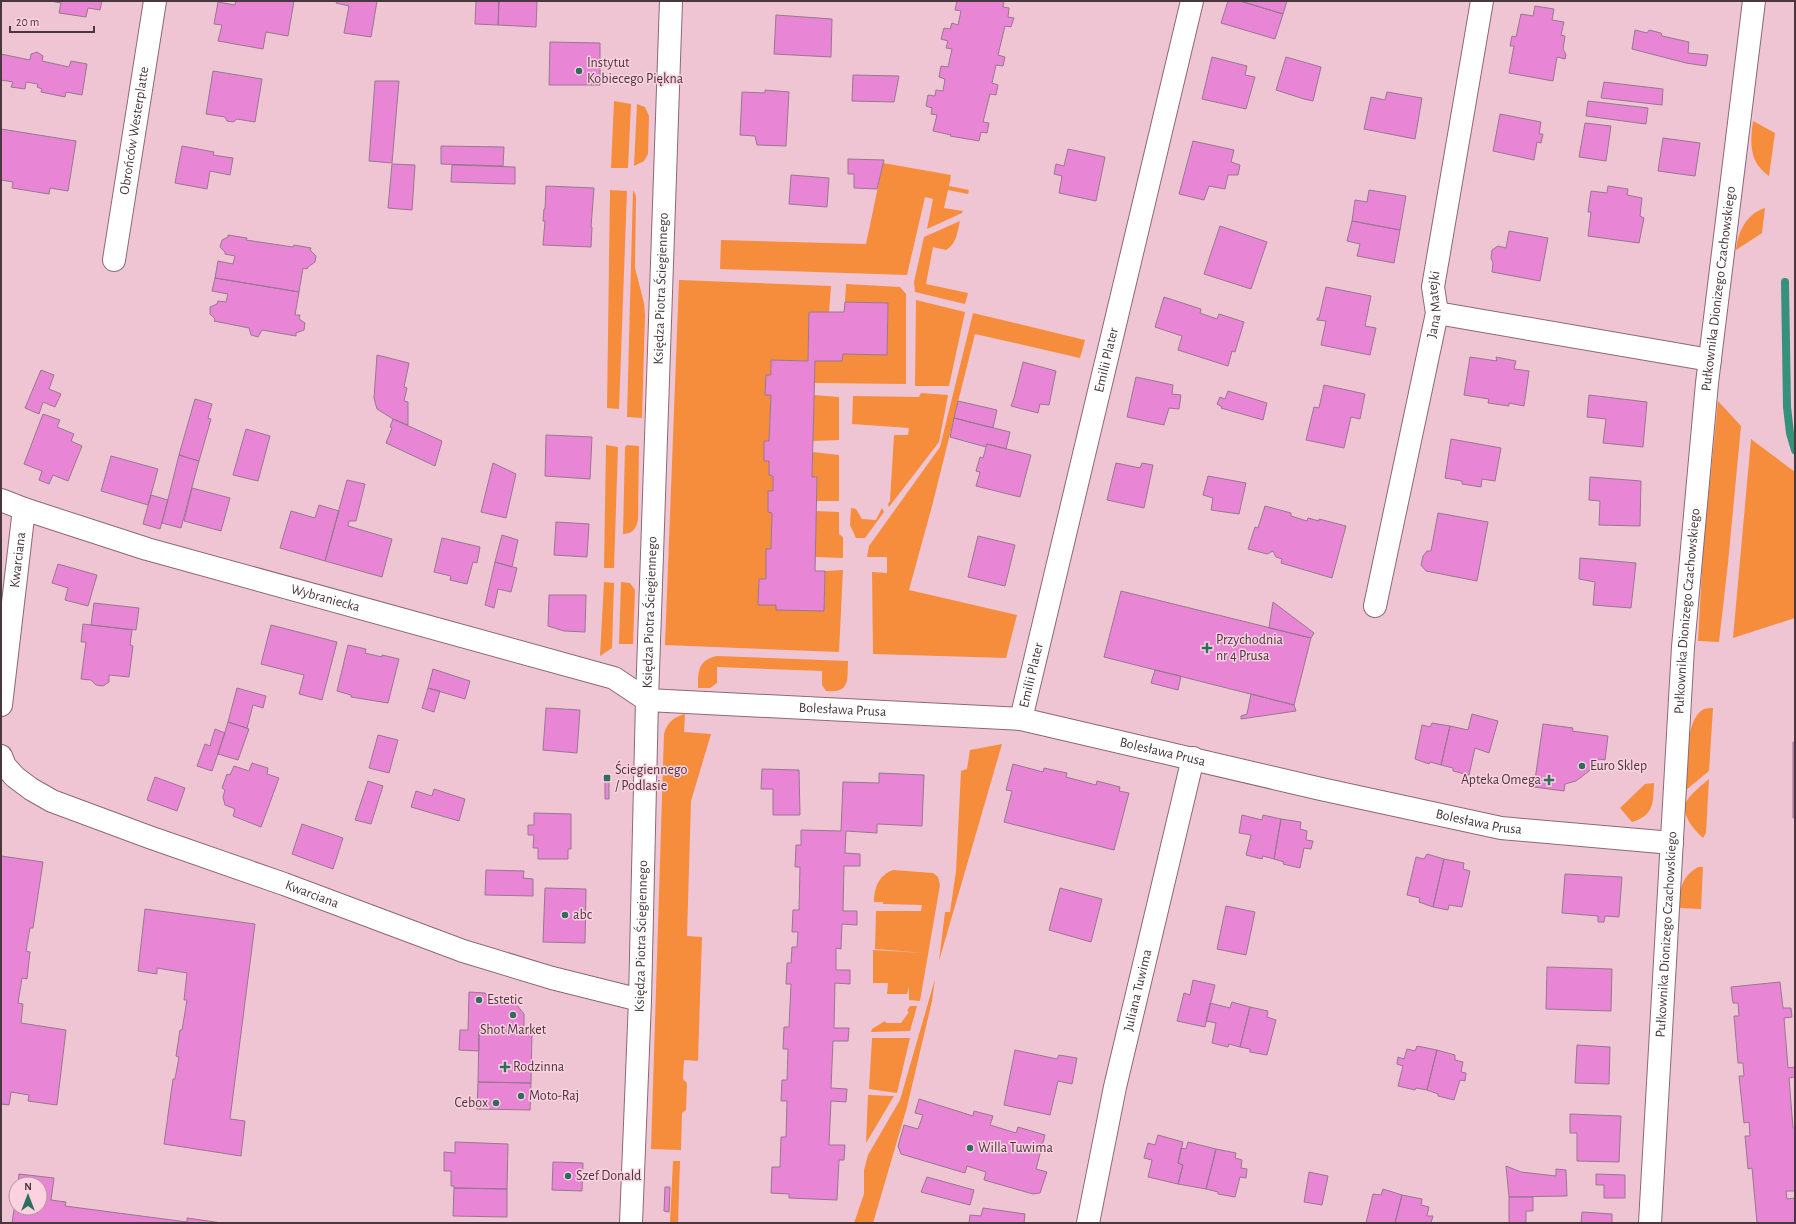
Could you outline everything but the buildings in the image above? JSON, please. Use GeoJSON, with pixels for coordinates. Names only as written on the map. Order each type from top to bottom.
{"type":"FeatureCollection","features":[{"type":"Feature","properties":{"kind":"street","name":"Obrońców Westerplatte"},"geometry":{"type":"LineString","coordinates":[[114,260],[155,1]]}},
{"type":"Feature","properties":{"kind":"street","name":"Księdza Piotra Ściegiennego"},"geometry":{"type":"LineString","coordinates":[[631,1223],[640,1000],[647,700],[671,1]]}},
{"type":"Feature","properties":{"kind":"street","name":"Emilii Plater"},"geometry":{"type":"LineString","coordinates":[[1020,719],[1192,1]]}},
{"type":"Feature","properties":{"kind":"street","name":"Jana Matejki"},"geometry":{"type":"LineString","coordinates":[[1375,606],[1437,313],[1433,287],[1482,1]]}},
{"type":"Feature","properties":{"kind":"street","name":"Pułkownika Dionizego Czachowskiego"},"geometry":{"type":"LineString","coordinates":[[1650,1223],[1683,647],[1710,360],[1754,1]]}},
{"type":"Feature","properties":{"kind":"street"},"geometry":{"type":"LineString","coordinates":[[1437,313],[1710,360]]}},
{"type":"Feature","properties":{"kind":"street","name":"Wybraniecka"},"geometry":{"type":"LineString","coordinates":[[1,500],[24,509],[147,549],[614,678],[647,700]]}},
{"type":"Feature","properties":{"kind":"street","name":"Kwarciana"},"geometry":{"type":"LineString","coordinates":[[1,705],[24,509]]}},
{"type":"Feature","properties":{"kind":"street","name":"Bolesława Prusa"},"geometry":{"type":"LineString","coordinates":[[647,700],[1020,719],[1193,758],[1321,789],[1501,828],[1672,843]]}},
{"type":"Feature","properties":{"kind":"street","name":"Kwarciana"},"geometry":{"type":"LineString","coordinates":[[1,756],[5,766],[15,777],[30,789],[52,801],[155,840],[284,884],[463,951],[552,978],[640,1000]]}},
{"type":"Feature","properties":{"kind":"street","name":"Juliana Tuwima"},"geometry":{"type":"LineString","coordinates":[[1088,1223],[1115,1087],[1193,758]]}},
{"type":"Feature","properties":{"kind":"shaded area"},"geometry":{"type":"Polygon","coordinates":[[[614,101],[631,104],[628,168],[611,168],[614,101]]]}},
{"type":"Feature","properties":{"kind":"shaded area"},"geometry":{"type":"Polygon","coordinates":[[[637,104],[645,107],[649,116],[648,154],[644,161],[634,166],[637,104]]]}},
{"type":"Feature","properties":{"kind":"shaded area"},"geometry":{"type":"Polygon","coordinates":[[[1753,121],[1775,133],[1769,176],[1762,171],[1754,159],[1751,145],[1753,121]]]}},
{"type":"Feature","properties":{"kind":"shaded area"},"geometry":{"type":"Polygon","coordinates":[[[883,163],[951,175],[949,186],[969,190],[968,194],[948,190],[944,208],[963,211],[962,213],[927,229],[933,199],[925,197],[907,275],[720,269],[721,240],[866,244],[883,163]]]}},
{"type":"Feature","properties":{"kind":"shaded area"},"geometry":{"type":"Polygon","coordinates":[[[610,190],[627,191],[619,409],[607,408],[610,190]]]}},
{"type":"Feature","properties":{"kind":"shaded area"},"geometry":{"type":"Polygon","coordinates":[[[633,190],[636,196],[635,268],[644,303],[645,315],[642,418],[627,417],[633,190]]]}},
{"type":"Feature","properties":{"kind":"shaded area"},"geometry":{"type":"Polygon","coordinates":[[[1765,208],[1762,233],[1736,250],[1744,224],[1758,211],[1765,208]]]}},
{"type":"Feature","properties":{"kind":"shaded area"},"geometry":{"type":"Polygon","coordinates":[[[960,221],[956,237],[950,247],[946,250],[933,247],[926,284],[968,293],[965,304],[915,292],[914,282],[924,237],[960,221]]]}},
{"type":"Feature","properties":{"kind":"shaded area"},"geometry":{"type":"Polygon","coordinates":[[[679,280],[831,286],[829,312],[809,312],[808,361],[772,360],[771,375],[766,375],[765,395],[771,395],[769,441],[764,441],[764,460],[769,461],[769,475],[773,476],[773,491],[768,491],[768,512],[772,513],[771,549],[766,550],[766,579],[759,579],[758,604],[776,605],[776,610],[824,611],[825,571],[843,570],[839,652],[665,645],[679,280]]]}},
{"type":"Feature","properties":{"kind":"shaded area"},"geometry":{"type":"Polygon","coordinates":[[[846,284],[900,287],[906,294],[906,384],[815,383],[815,361],[842,361],[843,354],[887,355],[888,303],[845,302],[846,284]]]}},
{"type":"Feature","properties":{"kind":"shaded area"},"geometry":{"type":"Polygon","coordinates":[[[916,300],[965,312],[949,386],[915,386],[916,300]]]}},
{"type":"Feature","properties":{"kind":"shaded area"},"geometry":{"type":"Polygon","coordinates":[[[973,313],[1085,340],[1080,358],[975,334],[932,506],[909,590],[1017,615],[1006,658],[873,654],[872,572],[887,573],[887,557],[867,557],[869,546],[940,447],[973,313]]]}},
{"type":"Feature","properties":{"kind":"shaded area"},"geometry":{"type":"Polygon","coordinates":[[[921,393],[948,395],[939,442],[889,507],[888,504],[890,501],[894,435],[908,435],[909,428],[852,424],[853,396],[919,397],[921,393]]]}},
{"type":"Feature","properties":{"kind":"shaded area"},"geometry":{"type":"Polygon","coordinates":[[[814,395],[839,397],[839,440],[813,441],[814,395]]]}},
{"type":"Feature","properties":{"kind":"shaded area"},"geometry":{"type":"Polygon","coordinates":[[[1718,401],[1741,426],[1719,642],[1698,641],[1703,552],[1718,401]]]}},
{"type":"Feature","properties":{"kind":"shaded area"},"geometry":{"type":"Polygon","coordinates":[[[1751,439],[1795,472],[1795,618],[1733,638],[1751,439]]]}},
{"type":"Feature","properties":{"kind":"shaded area"},"geometry":{"type":"Polygon","coordinates":[[[606,445],[618,447],[614,568],[604,568],[606,445]]]}},
{"type":"Feature","properties":{"kind":"shaded area"},"geometry":{"type":"Polygon","coordinates":[[[627,445],[639,446],[638,519],[634,530],[623,534],[625,447],[627,445]]]}},
{"type":"Feature","properties":{"kind":"shaded area"},"geometry":{"type":"Polygon","coordinates":[[[813,452],[839,455],[839,501],[816,501],[817,477],[812,477],[813,452]]]}},
{"type":"Feature","properties":{"kind":"shaded area"},"geometry":{"type":"Polygon","coordinates":[[[851,508],[856,509],[862,519],[876,520],[882,508],[884,512],[865,538],[856,538],[850,525],[851,508]]]}},
{"type":"Feature","properties":{"kind":"shaded area"},"geometry":{"type":"Polygon","coordinates":[[[816,511],[839,512],[839,534],[843,537],[843,558],[815,557],[816,511]]]}},
{"type":"Feature","properties":{"kind":"shaded area"},"geometry":{"type":"Polygon","coordinates":[[[604,582],[614,583],[612,648],[600,656],[604,582]]]}},
{"type":"Feature","properties":{"kind":"shaded area"},"geometry":{"type":"Polygon","coordinates":[[[621,582],[630,583],[635,590],[633,644],[619,644],[621,582]]]}},
{"type":"Feature","properties":{"kind":"shaded area"},"geometry":{"type":"Polygon","coordinates":[[[717,656],[848,661],[847,679],[846,684],[840,690],[826,691],[822,685],[822,671],[717,667],[717,683],[710,688],[698,688],[700,667],[706,660],[717,656]]]}},
{"type":"Feature","properties":{"kind":"shaded area"},"geometry":{"type":"Polygon","coordinates":[[[1713,708],[1709,771],[1686,790],[1688,746],[1693,723],[1704,709],[1713,708]]]}},
{"type":"Feature","properties":{"kind":"shaded area"},"geometry":{"type":"Polygon","coordinates":[[[685,714],[684,732],[711,734],[691,801],[687,936],[702,937],[698,1061],[684,1060],[683,1079],[687,1083],[686,1110],[682,1113],[681,1150],[651,1149],[664,734],[667,726],[672,721],[685,714]]]}},
{"type":"Feature","properties":{"kind":"shaded area"},"geometry":{"type":"Polygon","coordinates":[[[1002,744],[939,961],[945,912],[950,912],[956,871],[961,771],[967,769],[970,750],[1002,744]]]}},
{"type":"Feature","properties":{"kind":"shaded area"},"geometry":{"type":"Polygon","coordinates":[[[1709,779],[1706,833],[1703,838],[1688,820],[1685,804],[1692,794],[1709,779]]]}},
{"type":"Feature","properties":{"kind":"shaded area"},"geometry":{"type":"Polygon","coordinates":[[[1654,783],[1651,808],[1645,816],[1632,822],[1620,808],[1645,784],[1654,783]]]}},
{"type":"Feature","properties":{"kind":"shaded area"},"geometry":{"type":"Polygon","coordinates":[[[1698,867],[1703,867],[1701,909],[1678,908],[1682,884],[1688,875],[1698,867]]]}},
{"type":"Feature","properties":{"kind":"shaded area"},"geometry":{"type":"Polygon","coordinates":[[[893,870],[933,873],[938,877],[940,885],[920,1001],[909,1000],[909,987],[907,994],[887,994],[888,983],[873,983],[873,950],[925,953],[875,949],[876,911],[921,911],[922,905],[883,904],[883,902],[874,902],[878,883],[884,875],[893,870]]]}},
{"type":"Feature","properties":{"kind":"shaded area"},"geometry":{"type":"Polygon","coordinates":[[[935,979],[932,1001],[907,1107],[873,1223],[854,1223],[864,1194],[864,1170],[868,1155],[900,1100],[935,979]]]}},
{"type":"Feature","properties":{"kind":"shaded area"},"geometry":{"type":"Polygon","coordinates":[[[910,1006],[917,1006],[910,1031],[871,1032],[872,1029],[885,1021],[886,1023],[901,1023],[909,1012],[907,1011],[910,1006]]]}},
{"type":"Feature","properties":{"kind":"shaded area"},"geometry":{"type":"Polygon","coordinates":[[[872,1038],[910,1038],[897,1093],[869,1089],[872,1038]]]}},
{"type":"Feature","properties":{"kind":"shaded area"},"geometry":{"type":"Polygon","coordinates":[[[868,1095],[894,1096],[866,1143],[868,1095]]]}},
{"type":"Feature","properties":{"kind":"shaded area"},"geometry":{"type":"Polygon","coordinates":[[[673,1161],[680,1161],[678,1223],[660,1223],[670,1222],[673,1161]]]}},
{"type":"Feature","properties":{"kind":"waterway"},"geometry":{"type":"LineString","coordinates":[[1785,282],[1787,407],[1790,433],[1795,450]]}},
{"type":"Feature","properties":{"kind":"place","name":"Instytut Kobiecego Piękna"},"geometry":{"type":"Point","coordinates":[579,71]}},
{"type":"Feature","properties":{"kind":"place","name":"Przychodnia nr 4 Prusa"},"geometry":{"type":"Point","coordinates":[1207,648]}},
{"type":"Feature","properties":{"kind":"place","name":"Euro Sklep"},"geometry":{"type":"Point","coordinates":[1582,766]}},
{"type":"Feature","properties":{"kind":"place","name":"Ściegiennego / Podlasie"},"geometry":{"type":"Point","coordinates":[607,778]}},
{"type":"Feature","properties":{"kind":"place","name":"Apteka Omega"},"geometry":{"type":"Point","coordinates":[1549,780]}},
{"type":"Feature","properties":{"kind":"place","name":"abc"},"geometry":{"type":"Point","coordinates":[565,915]}},
{"type":"Feature","properties":{"kind":"place","name":"Estetic"},"geometry":{"type":"Point","coordinates":[479,1000]}},
{"type":"Feature","properties":{"kind":"place","name":"Shot Market"},"geometry":{"type":"Point","coordinates":[513,1015]}},
{"type":"Feature","properties":{"kind":"place","name":"Rodzinna"},"geometry":{"type":"Point","coordinates":[505,1067]}},
{"type":"Feature","properties":{"kind":"place","name":"Moto-Raj"},"geometry":{"type":"Point","coordinates":[521,1096]}},
{"type":"Feature","properties":{"kind":"place","name":"Cebox"},"geometry":{"type":"Point","coordinates":[496,1103]}},
{"type":"Feature","properties":{"kind":"place","name":"Willa Tuwima"},"geometry":{"type":"Point","coordinates":[970,1148]}},
{"type":"Feature","properties":{"kind":"place","name":"Szef Donald"},"geometry":{"type":"Point","coordinates":[568,1176]}}]}
